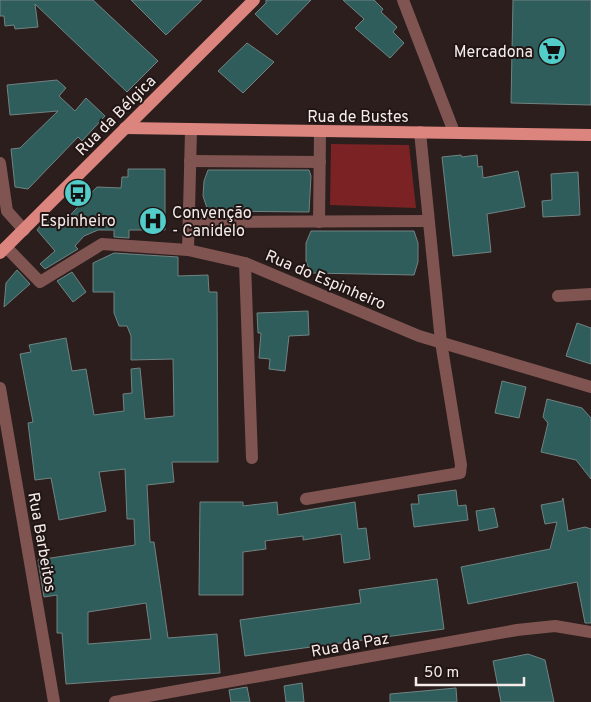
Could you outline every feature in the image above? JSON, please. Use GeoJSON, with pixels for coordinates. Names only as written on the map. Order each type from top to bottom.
{"type":"FeatureCollection","features":[{"type":"Feature","properties":{"kind":"main road","name":"Rua da Bélgica"},"geometry":{"type":"LineString","coordinates":[[3,250],[254,0]]}},
{"type":"Feature","properties":{"kind":"main road","name":"Rua de Bustes"},"geometry":{"type":"LineString","coordinates":[[125,128],[591,135]]}},
{"type":"Feature","properties":{"kind":"street"},"geometry":{"type":"LineString","coordinates":[[403,0],[454,132]]}},
{"type":"Feature","properties":{"kind":"street"},"geometry":{"type":"LineString","coordinates":[[188,250],[191,130]]}},
{"type":"Feature","properties":{"kind":"street"},"geometry":{"type":"LineString","coordinates":[[319,222],[320,132]]}},
{"type":"Feature","properties":{"kind":"street"},"geometry":{"type":"LineString","coordinates":[[306,499],[460,473],[461,465],[441,342],[420,132]]}},
{"type":"Feature","properties":{"kind":"street"},"geometry":{"type":"LineString","coordinates":[[190,160],[320,162]]}},
{"type":"Feature","properties":{"kind":"street"},"geometry":{"type":"LineString","coordinates":[[0,163],[7,211],[24,230]]}},
{"type":"Feature","properties":{"kind":"street"},"geometry":{"type":"LineString","coordinates":[[189,222],[428,221]]}},
{"type":"Feature","properties":{"kind":"street","name":"Rua do Espinheiro"},"geometry":{"type":"LineString","coordinates":[[3,250],[40,282],[102,244],[188,250],[245,262],[419,336],[591,388]]}},
{"type":"Feature","properties":{"kind":"street"},"geometry":{"type":"LineString","coordinates":[[245,262],[252,458]]}},
{"type":"Feature","properties":{"kind":"street"},"geometry":{"type":"LineString","coordinates":[[558,296],[591,294]]}},
{"type":"Feature","properties":{"kind":"street","name":"Rua Barbeitos"},"geometry":{"type":"LineString","coordinates":[[0,388],[54,702]]}},
{"type":"Feature","properties":{"kind":"street","name":"Rua da Paz"},"geometry":{"type":"LineString","coordinates":[[115,702],[517,630],[555,626],[591,632]]}},
{"type":"Feature","properties":{"kind":"shaded area"},"geometry":{"type":"Polygon","coordinates":[[[331,144],[409,145],[416,208],[330,205],[331,144]]]}},
{"type":"Feature","properties":{"kind":"building"},"geometry":{"type":"Polygon","coordinates":[[[0,0],[93,0],[158,61],[127,92],[35,4],[38,27],[15,29],[14,25],[5,26],[4,16],[0,16],[0,0]]]}},
{"type":"Feature","properties":{"kind":"building"},"geometry":{"type":"Polygon","coordinates":[[[131,0],[202,0],[166,35],[131,0]]]}},
{"type":"Feature","properties":{"kind":"building"},"geometry":{"type":"Polygon","coordinates":[[[266,0],[311,0],[277,35],[255,14],[266,3],[266,0]]]}},
{"type":"Feature","properties":{"kind":"building"},"geometry":{"type":"Polygon","coordinates":[[[343,0],[374,0],[383,9],[381,12],[397,27],[393,32],[404,43],[390,58],[355,28],[364,19],[343,0]]]}},
{"type":"Feature","properties":{"kind":"building","name":"Mercadona"},"geometry":{"type":"Polygon","coordinates":[[[513,0],[591,0],[591,105],[511,103],[513,0]]]}},
{"type":"Feature","properties":{"kind":"building"},"geometry":{"type":"Polygon","coordinates":[[[247,43],[274,62],[243,93],[218,71],[247,43]]]}},
{"type":"Feature","properties":{"kind":"building"},"geometry":{"type":"Polygon","coordinates":[[[57,80],[66,88],[59,96],[75,111],[86,98],[105,116],[82,141],[78,137],[28,189],[15,187],[11,149],[20,148],[58,111],[10,115],[7,85],[57,80]]]}},
{"type":"Feature","properties":{"kind":"building"},"geometry":{"type":"Polygon","coordinates":[[[461,155],[462,157],[477,155],[478,167],[482,166],[483,178],[518,171],[525,207],[487,214],[491,252],[453,256],[442,157],[461,155]]]}},
{"type":"Feature","properties":{"kind":"building"},"geometry":{"type":"Polygon","coordinates":[[[128,169],[165,169],[165,230],[129,230],[129,238],[114,237],[114,230],[98,230],[84,236],[75,246],[78,249],[45,269],[40,264],[55,251],[37,230],[48,217],[58,228],[97,187],[121,188],[122,177],[128,177],[128,169]]]}},
{"type":"Feature","properties":{"kind":"building"},"geometry":{"type":"Polygon","coordinates":[[[208,170],[309,170],[311,176],[309,212],[208,211],[203,196],[204,181],[208,170]]]}},
{"type":"Feature","properties":{"kind":"building"},"geometry":{"type":"Polygon","coordinates":[[[578,172],[580,215],[543,217],[542,201],[552,200],[551,174],[578,172]]]}},
{"type":"Feature","properties":{"kind":"building"},"geometry":{"type":"Polygon","coordinates":[[[311,231],[414,231],[418,243],[418,262],[414,275],[311,273],[306,261],[306,243],[311,231]]]}},
{"type":"Feature","properties":{"kind":"building"},"geometry":{"type":"Polygon","coordinates":[[[114,253],[178,257],[178,276],[208,275],[209,292],[217,292],[218,462],[172,462],[174,482],[147,485],[150,542],[154,542],[168,638],[217,634],[220,673],[66,684],[62,633],[57,633],[57,595],[44,597],[38,560],[135,545],[134,519],[127,519],[125,469],[99,472],[106,511],[59,520],[51,478],[35,480],[28,423],[33,422],[20,354],[31,352],[29,345],[66,338],[72,371],[86,369],[94,415],[124,411],[123,394],[132,393],[131,369],[140,368],[145,419],[174,416],[173,359],[131,360],[131,336],[127,326],[119,326],[114,313],[114,292],[93,292],[93,263],[114,253]],[[146,603],[88,612],[88,644],[151,639],[146,603]]]}},
{"type":"Feature","properties":{"kind":"building"},"geometry":{"type":"Polygon","coordinates":[[[17,270],[30,284],[4,307],[6,283],[17,270]]]}},
{"type":"Feature","properties":{"kind":"building"},"geometry":{"type":"Polygon","coordinates":[[[72,272],[86,292],[73,302],[57,281],[72,272]]]}},
{"type":"Feature","properties":{"kind":"building"},"geometry":{"type":"Polygon","coordinates":[[[308,311],[309,335],[289,336],[285,371],[269,369],[270,359],[259,358],[261,333],[258,333],[257,313],[308,311]]]}},
{"type":"Feature","properties":{"kind":"building"},"geometry":{"type":"Polygon","coordinates":[[[577,323],[591,328],[591,364],[566,356],[577,323]]]}},
{"type":"Feature","properties":{"kind":"building"},"geometry":{"type":"Polygon","coordinates":[[[502,381],[526,387],[519,418],[495,413],[502,381]]]}},
{"type":"Feature","properties":{"kind":"building"},"geometry":{"type":"Polygon","coordinates":[[[547,399],[582,408],[591,418],[591,479],[576,460],[541,452],[548,423],[543,417],[547,399]]]}},
{"type":"Feature","properties":{"kind":"building"},"geometry":{"type":"Polygon","coordinates":[[[456,490],[458,506],[466,505],[468,520],[414,527],[411,504],[419,504],[418,495],[456,490]]]}},
{"type":"Feature","properties":{"kind":"building"},"geometry":{"type":"Polygon","coordinates":[[[563,498],[568,531],[585,527],[591,529],[591,623],[585,623],[577,582],[468,604],[461,567],[550,549],[557,522],[545,524],[541,505],[562,501],[563,498]]]}},
{"type":"Feature","properties":{"kind":"building"},"geometry":{"type":"Polygon","coordinates":[[[200,502],[243,502],[243,506],[277,502],[278,515],[355,502],[358,529],[366,528],[370,559],[344,563],[341,534],[303,540],[303,536],[265,541],[266,549],[243,552],[243,595],[199,595],[200,502]]]}},
{"type":"Feature","properties":{"kind":"building"},"geometry":{"type":"Polygon","coordinates":[[[494,508],[498,527],[479,531],[476,511],[494,508]]]}},
{"type":"Feature","properties":{"kind":"building"},"geometry":{"type":"Polygon","coordinates":[[[437,579],[444,629],[245,656],[240,620],[361,603],[359,590],[437,579]]]}},
{"type":"Feature","properties":{"kind":"building"},"geometry":{"type":"Polygon","coordinates":[[[528,654],[545,660],[554,702],[501,702],[493,661],[528,654]]]}},
{"type":"Feature","properties":{"kind":"building"},"geometry":{"type":"Polygon","coordinates":[[[302,683],[304,702],[286,702],[284,686],[302,683]]]}},
{"type":"Feature","properties":{"kind":"building"},"geometry":{"type":"Polygon","coordinates":[[[247,687],[250,702],[231,702],[229,690],[247,687]]]}},
{"type":"Feature","properties":{"kind":"building"},"geometry":{"type":"Polygon","coordinates":[[[456,688],[457,702],[390,702],[390,694],[456,688]]]}},
{"type":"Feature","properties":{"kind":"place","name":"Mercadona"},"geometry":{"type":"Point","coordinates":[552,51]}},
{"type":"Feature","properties":{"kind":"place","name":"Espinheiro"},"geometry":{"type":"Point","coordinates":[78,193]}},
{"type":"Feature","properties":{"kind":"place","name":"Convenção - Canidelo"},"geometry":{"type":"Point","coordinates":[153,221]}}]}
